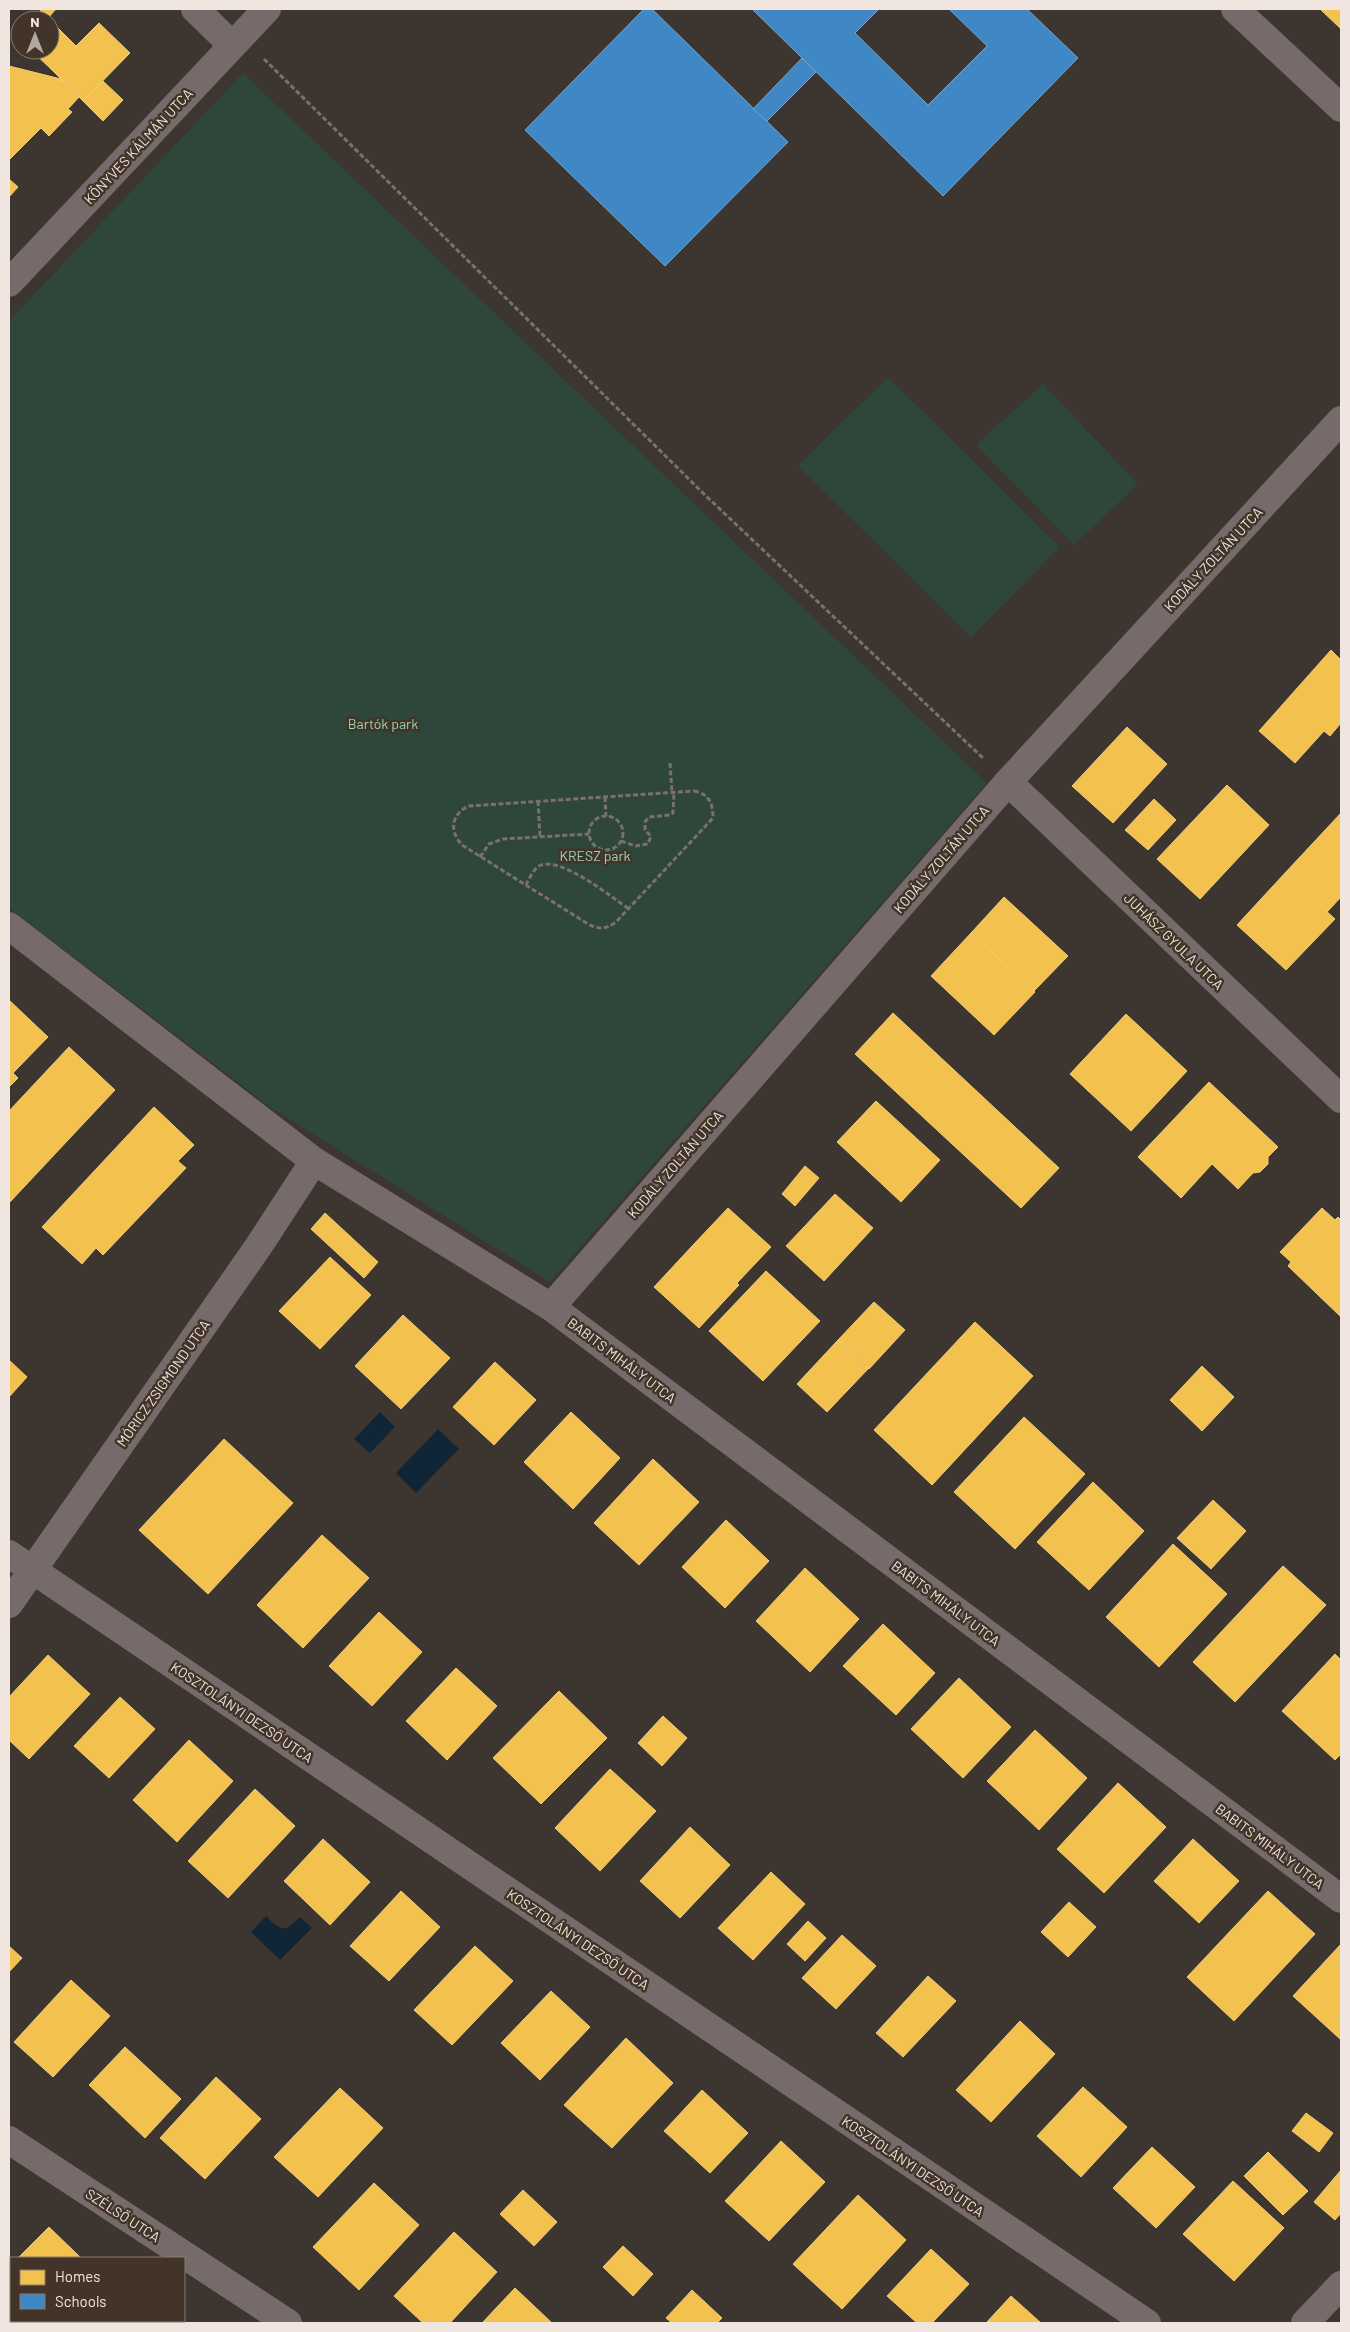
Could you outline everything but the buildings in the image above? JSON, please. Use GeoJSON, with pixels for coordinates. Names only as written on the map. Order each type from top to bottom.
{"type":"FeatureCollection","features":[{"type":"Feature","properties":{"kind":"street"},"geometry":{"type":"LineString","coordinates":[[195,9],[237,40]]}},
{"type":"Feature","properties":{"kind":"street","name":"KÖNYVES KÁLMÁN UTCA"},"geometry":{"type":"LineString","coordinates":[[9,283],[267,9]]}},
{"type":"Feature","properties":{"kind":"street"},"geometry":{"type":"LineString","coordinates":[[1234,9],[1341,108]]}},
{"type":"Feature","properties":{"kind":"street","name":"KODÁLY ZOLTÁN UTCA"},"geometry":{"type":"LineString","coordinates":[[551,1307],[1008,782],[1341,420]]}},
{"type":"Feature","properties":{"kind":"street","name":"JUHÁSZ GYULA UTCA"},"geometry":{"type":"LineString","coordinates":[[1008,782],[1341,1099]]}},
{"type":"Feature","properties":{"kind":"street","name":"BABITS MIHÁLY UTCA"},"geometry":{"type":"LineString","coordinates":[[9,926],[314,1161],[551,1307],[1341,1900]]}},
{"type":"Feature","properties":{"kind":"street","name":"MÓRICZ ZSIGMOND UTCA"},"geometry":{"type":"LineString","coordinates":[[9,1604],[258,1247],[314,1161]]}},
{"type":"Feature","properties":{"kind":"street","name":"KOSZTOLÁNYI DEZSŐ UTCA"},"geometry":{"type":"LineString","coordinates":[[9,1554],[1147,2323]]}},
{"type":"Feature","properties":{"kind":"street","name":"SZÉLSŐ UTCA"},"geometry":{"type":"LineString","coordinates":[[9,2140],[162,2251]]}},
{"type":"Feature","properties":{"kind":"street","name":"SZÉLSŐ UTCA"},"geometry":{"type":"LineString","coordinates":[[185,2264],[288,2323]]}},
{"type":"Feature","properties":{"kind":"street"},"geometry":{"type":"LineString","coordinates":[[1305,2323],[1341,2285]]}},
{"type":"Feature","properties":{"kind":"path"},"geometry":{"type":"LineString","coordinates":[[237,40],[706,495],[1008,782]]}},
{"type":"Feature","properties":{"kind":"path"},"geometry":{"type":"LineString","coordinates":[[621,841],[635,846],[648,844],[651,836],[645,830],[645,822],[649,817],[673,813],[670,763]]}},
{"type":"Feature","properties":{"kind":"path"},"geometry":{"type":"LineString","coordinates":[[694,791],[702,793],[708,798],[713,808],[713,818],[629,909],[610,926],[595,928],[480,857],[462,845],[455,837],[453,825],[455,816],[469,806],[673,792],[694,791]]}},
{"type":"Feature","properties":{"kind":"path"},"geometry":{"type":"LineString","coordinates":[[605,797],[606,816]]}},
{"type":"Feature","properties":{"kind":"path"},"geometry":{"type":"LineString","coordinates":[[538,801],[540,837]]}},
{"type":"Feature","properties":{"kind":"path"},"geometry":{"type":"LineString","coordinates":[[606,816],[615,818],[621,824],[623,832],[621,841],[615,848],[607,850],[598,848],[592,843],[589,834],[591,825],[597,818],[606,816]]}},
{"type":"Feature","properties":{"kind":"path"},"geometry":{"type":"LineString","coordinates":[[480,857],[490,844],[496,841],[589,834]]}},
{"type":"Feature","properties":{"kind":"path"},"geometry":{"type":"LineString","coordinates":[[526,885],[535,869],[541,865],[564,866],[629,909]]}},
{"type":"Feature","properties":{"kind":"green space","name":"Bartók park"},"geometry":{"type":"Polygon","coordinates":[[[243,73],[987,783],[550,1282],[273,1109],[9,908],[9,321],[243,73]]]}},
{"type":"Feature","properties":{"kind":"green space"},"geometry":{"type":"Polygon","coordinates":[[[888,377],[1060,547],[971,637],[798,466],[888,377]]]}},
{"type":"Feature","properties":{"kind":"green space"},"geometry":{"type":"Polygon","coordinates":[[[1043,384],[1138,484],[1074,545],[976,445],[1043,384]]]}},
{"type":"Feature","properties":{"kind":"water"},"geometry":{"type":"Polygon","coordinates":[[[380,1412],[395,1427],[370,1453],[354,1439],[380,1412]]]}},
{"type":"Feature","properties":{"kind":"water"},"geometry":{"type":"Polygon","coordinates":[[[438,1429],[459,1449],[416,1493],[396,1473],[438,1429]]]}},
{"type":"Feature","properties":{"kind":"water"},"geometry":{"type":"Polygon","coordinates":[[[266,1916],[280,1928],[290,1926],[300,1917],[312,1928],[280,1960],[251,1932],[266,1916]]]}},
{"type":"Feature","properties":{"kind":"park label","name":"KRESZ park"},"geometry":{"type":"Point","coordinates":[595,855]}}]}
